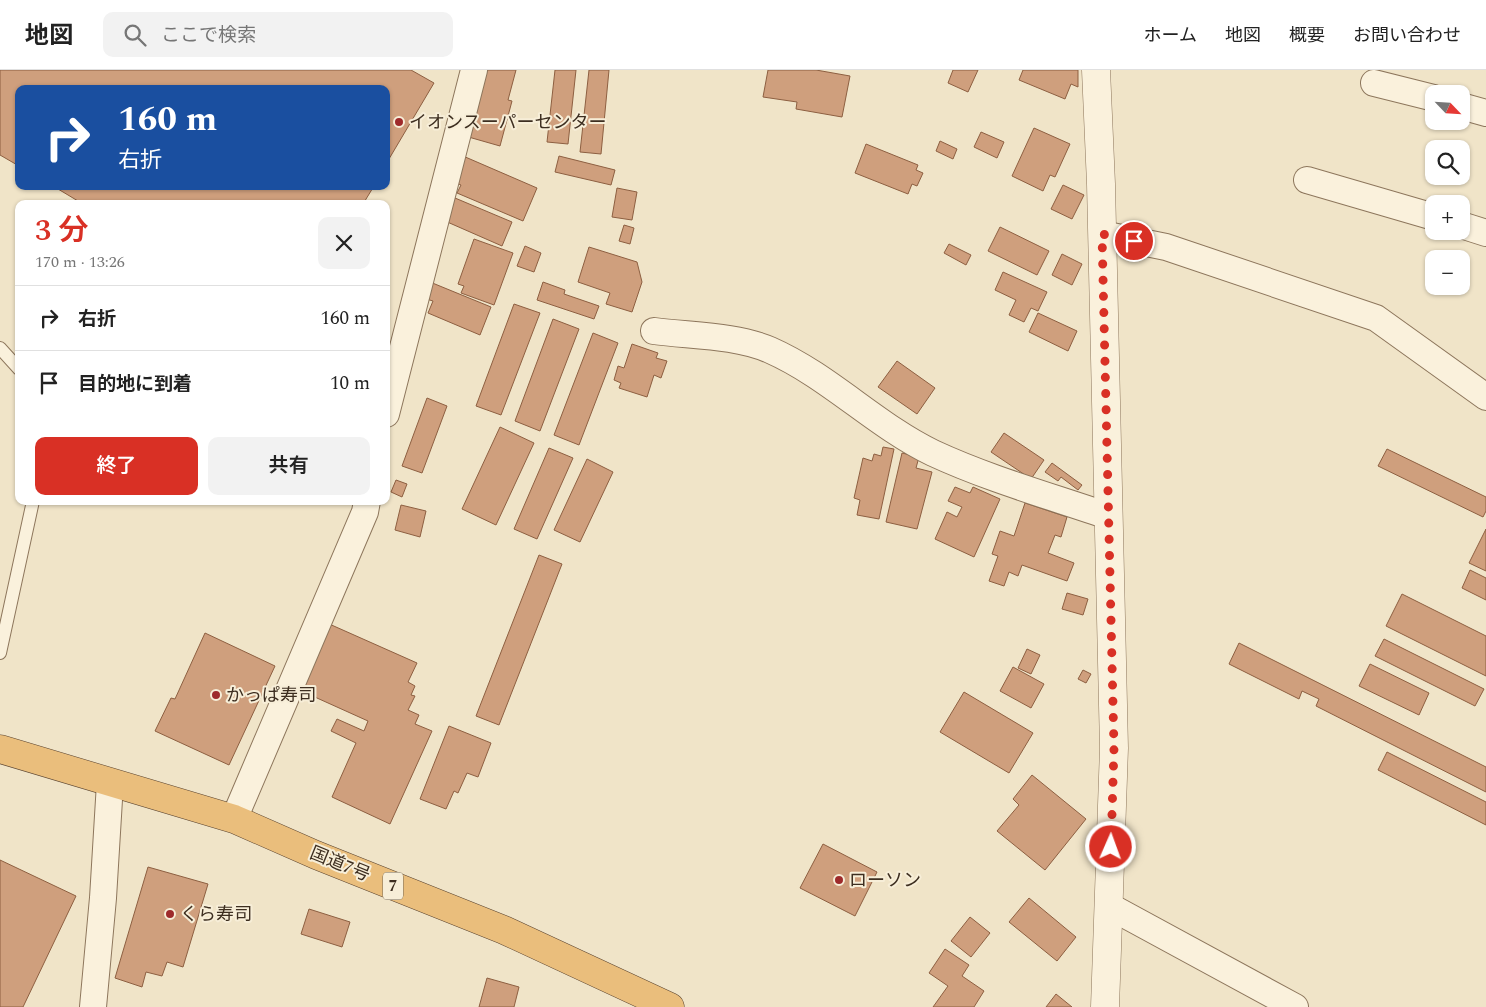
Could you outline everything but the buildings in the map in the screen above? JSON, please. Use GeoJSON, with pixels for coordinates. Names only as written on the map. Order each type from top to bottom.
{"type":"FeatureCollection","features":[{"type":"Feature","properties":{"kind":"highway","name":"国道7号"},"geometry":{"type":"LineString","coordinates":[[3,756],[110,783],[234,819],[316,855],[504,930],[670,1007]]}},
{"type":"Feature","properties":{"kind":"street"},"geometry":{"type":"LineString","coordinates":[[390,398],[474,70]]}},
{"type":"Feature","properties":{"kind":"street"},"geometry":{"type":"LineString","coordinates":[[1096,70],[1102,234],[1114,748],[1105,1007]]}},
{"type":"Feature","properties":{"kind":"street"},"geometry":{"type":"LineString","coordinates":[[1374,83],[1425,96]]}},
{"type":"Feature","properties":{"kind":"street"},"geometry":{"type":"LineString","coordinates":[[1470,109],[1486,113]]}},
{"type":"Feature","properties":{"kind":"street"},"geometry":{"type":"LineString","coordinates":[[1307,180],[1425,214]]}},
{"type":"Feature","properties":{"kind":"street"},"geometry":{"type":"LineString","coordinates":[[1470,228],[1486,233]]}},
{"type":"Feature","properties":{"kind":"street"},"geometry":{"type":"LineString","coordinates":[[1102,234],[1166,247],[1376,318],[1486,397]]}},
{"type":"Feature","properties":{"kind":"street"},"geometry":{"type":"LineString","coordinates":[[654,331],[737,342],[770,350],[836,390],[884,424],[933,453],[1108,516]]}},
{"type":"Feature","properties":{"kind":"street"},"geometry":{"type":"LineString","coordinates":[[234,819],[365,512],[366,505]]}},
{"type":"Feature","properties":{"kind":"street"},"geometry":{"type":"LineString","coordinates":[[93,1007],[104,898],[110,783]]}},
{"type":"Feature","properties":{"kind":"street"},"geometry":{"type":"LineString","coordinates":[[1109,906],[1295,1007]]}},
{"type":"Feature","properties":{"kind":"lane"},"geometry":{"type":"LineString","coordinates":[[0,348],[15,365]]}},
{"type":"Feature","properties":{"kind":"lane"},"geometry":{"type":"LineString","coordinates":[[0,653],[32,505]]}},
{"type":"Feature","properties":{"kind":"place","name":"イオンスーパーセンター"},"geometry":{"type":"Point","coordinates":[399,122]}},
{"type":"Feature","properties":{"kind":"place","name":"かっぱ寿司"},"geometry":{"type":"Point","coordinates":[216,695]}},
{"type":"Feature","properties":{"kind":"place","name":"ローソン"},"geometry":{"type":"Point","coordinates":[839,880]}},
{"type":"Feature","properties":{"kind":"place","name":"くら寿司"},"geometry":{"type":"Point","coordinates":[170,914]}},
{"type":"Feature","properties":{"kind":"route"},"geometry":{"type":"LineString","coordinates":[[1111,847],[1114,748],[1102,234],[1134,241]]}}]}
